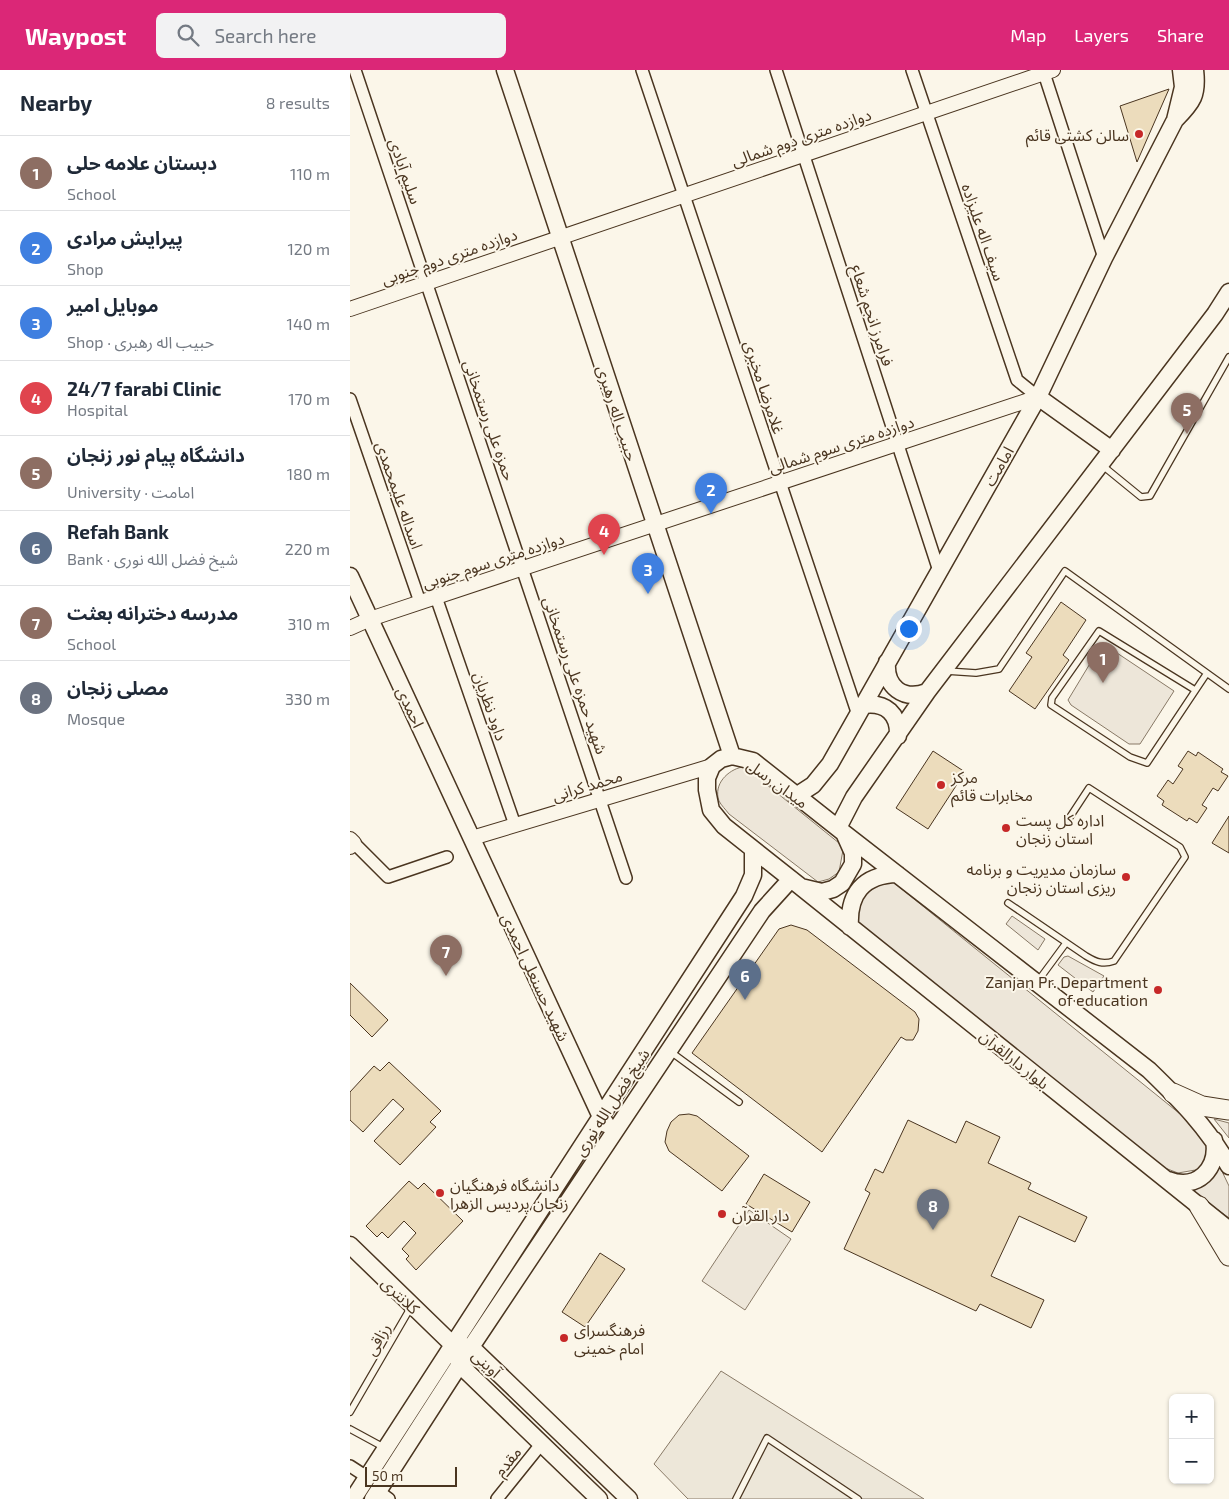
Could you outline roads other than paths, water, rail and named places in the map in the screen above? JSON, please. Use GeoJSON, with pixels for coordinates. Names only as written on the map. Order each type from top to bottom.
{"type":"FeatureCollection","features":[{"type":"Feature","properties":{"kind":"highway"},"geometry":{"type":"LineString","coordinates":[[1173,1093],[1202,1106],[1229,1110]]}},
{"type":"Feature","properties":{"kind":"highway"},"geometry":{"type":"LineString","coordinates":[[1199,1206],[1229,1256]]}},
{"type":"Feature","properties":{"kind":"main road","name":"حبیب اله رهبری"},"geometry":{"type":"LineString","coordinates":[[505,70],[732,756]]}},
{"type":"Feature","properties":{"kind":"main road"},"geometry":{"type":"LineString","coordinates":[[1175,120],[1183,87],[1181,70]]}},
{"type":"Feature","properties":{"kind":"main road"},"geometry":{"type":"LineString","coordinates":[[1175,120],[1195,96],[1197,88],[1195,70]]}},
{"type":"Feature","properties":{"kind":"main road","name":"امامت"},"geometry":{"type":"LineString","coordinates":[[796,796],[814,785],[822,776],[1038,397],[1104,258],[1175,120]]}},
{"type":"Feature","properties":{"kind":"main road"},"geometry":{"type":"LineString","coordinates":[[712,766],[707,778],[706,790],[711,810],[724,826],[796,883],[822,892],[833,889],[842,883],[853,864],[853,853],[841,831],[854,797],[927,692],[1215,314],[1229,292]]}},
{"type":"Feature","properties":{"kind":"main road"},"geometry":{"type":"LineString","coordinates":[[1038,397],[1112,450]]}},
{"type":"Feature","properties":{"kind":"main road","name":"احمدی"},"geometry":{"type":"LineString","coordinates":[[350,576],[472,838]]}},
{"type":"Feature","properties":{"kind":"main road"},"geometry":{"type":"LineString","coordinates":[[887,662],[886,673],[890,683],[897,691],[912,696],[927,692]]}},
{"type":"Feature","properties":{"kind":"main road"},"geometry":{"type":"LineString","coordinates":[[861,710],[875,704],[886,707],[894,714],[898,725],[898,736]]}},
{"type":"Feature","properties":{"kind":"main road","name":"میدان رسل"},"geometry":{"type":"LineString","coordinates":[[712,766],[721,759],[732,756],[753,761],[841,831]]}},
{"type":"Feature","properties":{"kind":"main road"},"geometry":{"type":"LineString","coordinates":[[841,831],[1149,1070],[1173,1093],[1214,1140],[1229,1166]]}},
{"type":"Feature","properties":{"kind":"main road","name":"شهید حسنعلی احمدی"},"geometry":{"type":"LineString","coordinates":[[472,838],[601,1117],[614,1134]]}},
{"type":"Feature","properties":{"kind":"main road","name":"شیخ فضل الله نوری"},"geometry":{"type":"LineString","coordinates":[[353,1499],[744,896],[752,875],[753,849]]}},
{"type":"Feature","properties":{"kind":"main road"},"geometry":{"type":"LineString","coordinates":[[850,927],[851,906],[860,888],[877,877],[897,874]]}},
{"type":"Feature","properties":{"kind":"main road","name":"شیخ فضل الله نوری"},"geometry":{"type":"LineString","coordinates":[[380,1496],[471,1346],[762,911],[796,883]]}},
{"type":"Feature","properties":{"kind":"main road","name":"بلوار دارالقرآن"},"geometry":{"type":"LineString","coordinates":[[796,883],[1229,1230]]}},
{"type":"Feature","properties":{"kind":"main road"},"geometry":{"type":"LineString","coordinates":[[1166,1180],[1177,1184],[1188,1184],[1199,1180],[1208,1172],[1214,1162],[1216,1151],[1214,1140]]}},
{"type":"Feature","properties":{"kind":"main road","name":"کلانتری"},"geometry":{"type":"LineString","coordinates":[[350,1245],[452,1344]]}},
{"type":"Feature","properties":{"kind":"main road","name":"آوینی"},"geometry":{"type":"LineString","coordinates":[[599,1499],[460,1365],[452,1344],[471,1346],[629,1499]]}},
{"type":"Feature","properties":{"kind":"street","name":"سلیم آبادی"},"geometry":{"type":"LineString","coordinates":[[355,70],[427,283]]}},
{"type":"Feature","properties":{"kind":"street","name":"غلامرضا مخبری"},"geometry":{"type":"LineString","coordinates":[[642,70],[780,483],[861,710]]}},
{"type":"Feature","properties":{"kind":"street","name":"فرامرز انجم شعاع"},"geometry":{"type":"LineString","coordinates":[[776,70],[939,571]]}},
{"type":"Feature","properties":{"kind":"street","name":"سیف اله علیزاده"},"geometry":{"type":"LineString","coordinates":[[912,70],[1017,380],[1038,397]]}},
{"type":"Feature","properties":{"kind":"street","name":"دوازده متری دوم شمالی"},"geometry":{"type":"LineString","coordinates":[[560,237],[1047,71]]}},
{"type":"Feature","properties":{"kind":"street"},"geometry":{"type":"LineString","coordinates":[[1047,71],[1104,258]]}},
{"type":"Feature","properties":{"kind":"street","name":"دوازده متری دوم جنوبی"},"geometry":{"type":"LineString","coordinates":[[350,309],[560,237]]}},
{"type":"Feature","properties":{"kind":"street","name":"حمزه علی رستمخانی"},"geometry":{"type":"LineString","coordinates":[[427,283],[522,568]]}},
{"type":"Feature","properties":{"kind":"street","name":"دوازده متری سوم شمالی"},"geometry":{"type":"LineString","coordinates":[[655,524],[1038,397]]}},
{"type":"Feature","properties":{"kind":"street","name":"اسداله علیمحمدی"},"geometry":{"type":"LineString","coordinates":[[350,398],[420,602]]}},
{"type":"Feature","properties":{"kind":"street","name":"دوازده متری سوم جنوبی"},"geometry":{"type":"LineString","coordinates":[[350,628],[370,619],[655,524]]}},
{"type":"Feature","properties":{"kind":"street","name":"شهید حمزه علی رستمخانی"},"geometry":{"type":"LineString","coordinates":[[522,568],[626,878]]}},
{"type":"Feature","properties":{"kind":"street","name":"داود نظریان"},"geometry":{"type":"LineString","coordinates":[[436,597],[515,825]]}},
{"type":"Feature","properties":{"kind":"street","name":"محمد کرانی"},"geometry":{"type":"LineString","coordinates":[[472,838],[712,766]]}},
{"type":"Feature","properties":{"kind":"street"},"geometry":{"type":"LineString","coordinates":[[351,843],[388,877],[447,857]]}},
{"type":"Feature","properties":{"kind":"street","name":"مقدم"},"geometry":{"type":"LineString","coordinates":[[497,1499],[542,1443]]}},
{"type":"Feature","properties":{"kind":"street"},"geometry":{"type":"LineString","coordinates":[[350,1466],[367,1477]]}},
{"type":"Feature","properties":{"kind":"lane"},"geometry":{"type":"LineString","coordinates":[[1101,464],[1141,497],[1150,496],[1229,357]]}},
{"type":"Feature","properties":{"kind":"lane"},"geometry":{"type":"LineString","coordinates":[[944,671],[976,673],[999,669],[1065,571],[1229,688]]}},
{"type":"Feature","properties":{"kind":"lane"},"geometry":{"type":"LineString","coordinates":[[1195,690],[1099,631],[1052,698],[1051,705],[1130,757],[1148,763],[1207,672]]}},
{"type":"Feature","properties":{"kind":"lane"},"geometry":{"type":"LineString","coordinates":[[1008,903],[1066,944],[1096,962],[1106,964],[1114,961],[1185,856],[1180,846],[1090,788],[1068,820]]}},
{"type":"Feature","properties":{"kind":"lane"},"geometry":{"type":"LineString","coordinates":[[1036,982],[1066,944]]}},
{"type":"Feature","properties":{"kind":"lane"},"geometry":{"type":"LineString","coordinates":[[669,1051],[739,1102]]}},
{"type":"Feature","properties":{"kind":"lane","name":"رزاقی"},"geometry":{"type":"LineString","coordinates":[[350,1412],[412,1305]]}},
{"type":"Feature","properties":{"kind":"lane"},"geometry":{"type":"LineString","coordinates":[[350,1429],[385,1448]]}},
{"type":"Feature","properties":{"kind":"lane"},"geometry":{"type":"LineString","coordinates":[[736,1499],[767,1438],[858,1499]]}},
{"type":"Feature","properties":{"kind":"place","name":"سالن کشتی قائم"},"geometry":{"type":"Point","coordinates":[1139,134]}},
{"type":"Feature","properties":{"kind":"place","name":"دانشگاه پیام نور زنجان"},"geometry":{"type":"Point","coordinates":[1187,434]}},
{"type":"Feature","properties":{"kind":"place","name":"پیرایش مرادی"},"geometry":{"type":"Point","coordinates":[711,514]}},
{"type":"Feature","properties":{"kind":"place","name":"24/7 farabi Clinic"},"geometry":{"type":"Point","coordinates":[604,555]}},
{"type":"Feature","properties":{"kind":"place","name":"موبایل امیر"},"geometry":{"type":"Point","coordinates":[648,594]}},
{"type":"Feature","properties":{"kind":"place","name":"دبستان علامه حلی"},"geometry":{"type":"Point","coordinates":[1103,683]}},
{"type":"Feature","properties":{"kind":"place","name":"مرکز مخابرات قائم"},"geometry":{"type":"Point","coordinates":[941,785]}},
{"type":"Feature","properties":{"kind":"place","name":"اداره کل پست استان زنجان"},"geometry":{"type":"Point","coordinates":[1006,828]}},
{"type":"Feature","properties":{"kind":"place","name":"سازمان مدیریت و برنامه ریزی استان زنجان"},"geometry":{"type":"Point","coordinates":[1126,877]}},
{"type":"Feature","properties":{"kind":"place","name":"مدرسه دخترانه بعثت"},"geometry":{"type":"Point","coordinates":[446,976]}},
{"type":"Feature","properties":{"kind":"place","name":"Zanjan Pr. Department of education"},"geometry":{"type":"Point","coordinates":[1158,990]}},
{"type":"Feature","properties":{"kind":"place","name":"Refah Bank"},"geometry":{"type":"Point","coordinates":[745,1000]}},
{"type":"Feature","properties":{"kind":"place","name":"دانشگاه فرهنگیان زنجان پردیس الزهرا"},"geometry":{"type":"Point","coordinates":[440,1193]}},
{"type":"Feature","properties":{"kind":"place","name":"دار القرآن"},"geometry":{"type":"Point","coordinates":[722,1214]}},
{"type":"Feature","properties":{"kind":"place","name":"مصلی زنجان"},"geometry":{"type":"Point","coordinates":[933,1230]}},
{"type":"Feature","properties":{"kind":"place","name":"فرهنگسرای امام خمینی"},"geometry":{"type":"Point","coordinates":[564,1338]}}]}
